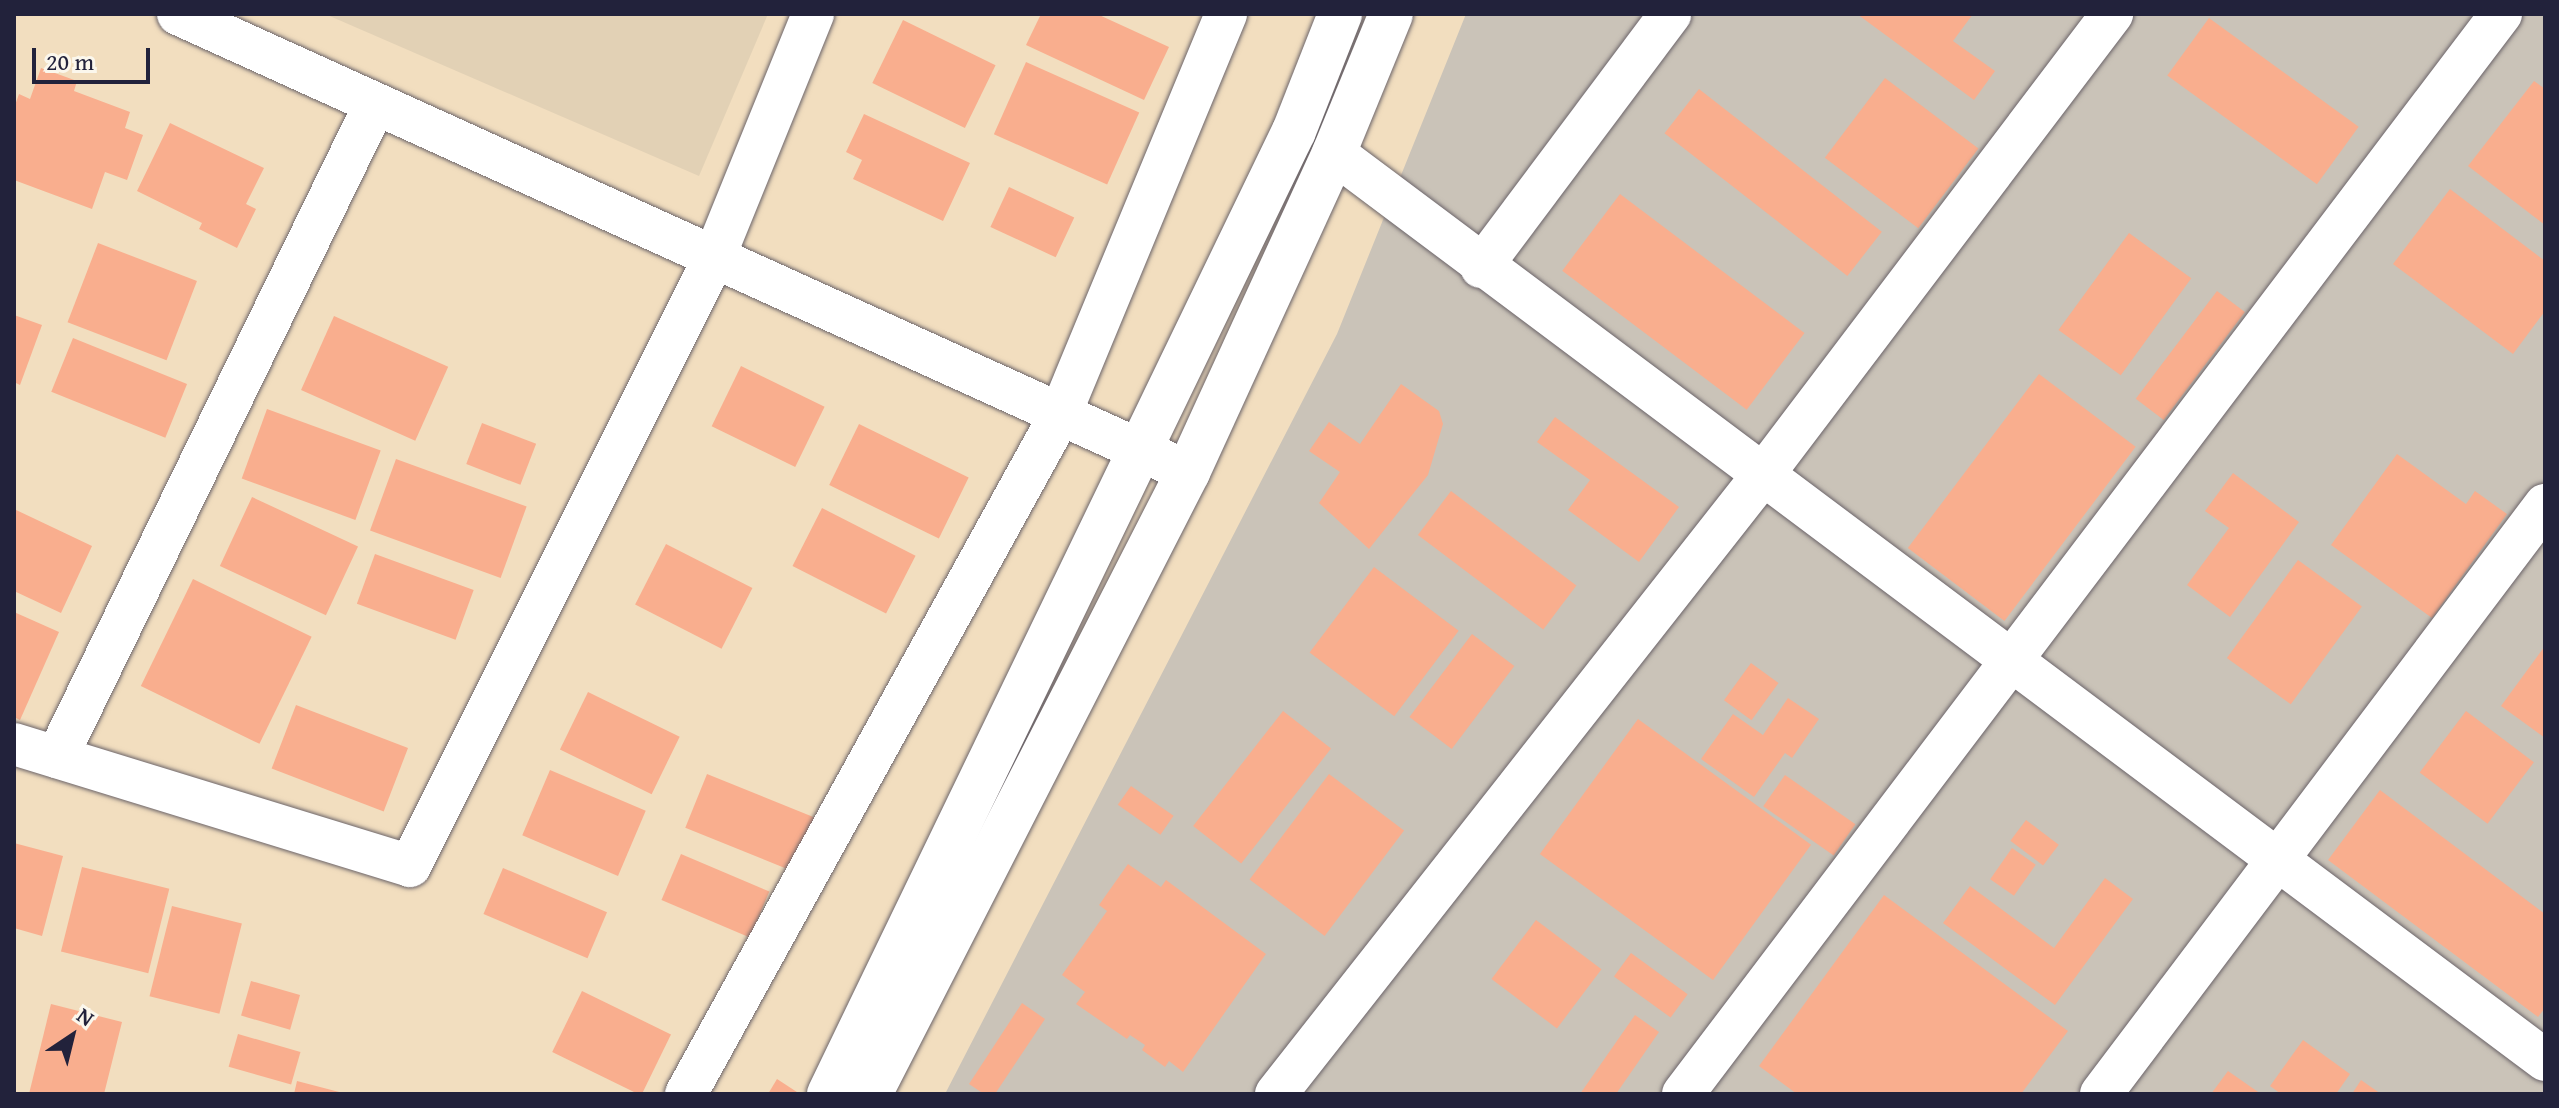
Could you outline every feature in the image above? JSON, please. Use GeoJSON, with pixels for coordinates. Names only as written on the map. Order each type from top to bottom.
{"type":"FeatureCollection","features":[{"type":"Feature","properties":{"kind":"street"},"geometry":{"type":"LineString","coordinates":[[178,14],[1188,472]]}},
{"type":"Feature","properties":{"kind":"street"},"geometry":{"type":"LineString","coordinates":[[14,744],[410,866],[714,258],[813,14]]}},
{"type":"Feature","properties":{"kind":"street"},"geometry":{"type":"LineString","coordinates":[[686,1094],[1060,415],[1226,14]]}},
{"type":"Feature","properties":{"kind":"street"},"geometry":{"type":"LineString","coordinates":[[829,1094],[1143,451],[1294,131],[1340,14]]}},
{"type":"Feature","properties":{"kind":"street"},"geometry":{"type":"LineString","coordinates":[[870,1094],[1188,472],[1334,153],[1391,14]]}},
{"type":"Feature","properties":{"kind":"street"},"geometry":{"type":"LineString","coordinates":[[1481,267],[1670,14]]}},
{"type":"Feature","properties":{"kind":"street"},"geometry":{"type":"LineString","coordinates":[[1276,1094],[1762,476],[2112,14]]}},
{"type":"Feature","properties":{"kind":"street"},"geometry":{"type":"LineString","coordinates":[[1683,1094],[2501,14]]}},
{"type":"Feature","properties":{"kind":"street"},"geometry":{"type":"LineString","coordinates":[[57,757],[375,104]]}},
{"type":"Feature","properties":{"kind":"street"},"geometry":{"type":"LineString","coordinates":[[1334,153],[1481,267],[2545,1060]]}},
{"type":"Feature","properties":{"kind":"street"},"geometry":{"type":"LineString","coordinates":[[2101,1094],[2545,505]]}},
{"type":"Feature","properties":{"kind":"street"},"geometry":{"type":"LineString","coordinates":[[2537,1094],[2545,1084]]}},
{"type":"Feature","properties":{"kind":"shaded area"},"geometry":{"type":"Polygon","coordinates":[[[325,14],[768,14],[699,176],[325,14]]]}},
{"type":"Feature","properties":{"kind":"shaded area"},"geometry":{"type":"Polygon","coordinates":[[[1466,14],[2545,14],[2545,1094],[945,1094],[1337,334],[1466,14]]]}},
{"type":"Feature","properties":{"kind":"building"},"geometry":{"type":"Polygon","coordinates":[[[1041,14],[1097,14],[1169,47],[1144,100],[1026,45],[1041,14]]]}},
{"type":"Feature","properties":{"kind":"building"},"geometry":{"type":"Polygon","coordinates":[[[1857,14],[1973,14],[1953,41],[1995,71],[1974,100],[1857,14]]]}},
{"type":"Feature","properties":{"kind":"building"},"geometry":{"type":"Polygon","coordinates":[[[2209,18],[2359,127],[2317,184],[2167,75],[2209,18]]]}},
{"type":"Feature","properties":{"kind":"building"},"geometry":{"type":"Polygon","coordinates":[[[903,20],[996,65],[965,128],[872,83],[903,20]]]}},
{"type":"Feature","properties":{"kind":"building"},"geometry":{"type":"Polygon","coordinates":[[[1026,62],[1139,112],[1107,185],[994,134],[1026,62]]]}},
{"type":"Feature","properties":{"kind":"building"},"geometry":{"type":"Polygon","coordinates":[[[41,68],[77,81],[74,91],[130,112],[125,128],[143,135],[127,180],[105,172],[92,209],[14,180],[14,108],[19,94],[30,99],[41,68]]]}},
{"type":"Feature","properties":{"kind":"building"},"geometry":{"type":"Polygon","coordinates":[[[1885,78],[1978,148],[1918,228],[1825,158],[1885,78]]]}},
{"type":"Feature","properties":{"kind":"building"},"geometry":{"type":"Polygon","coordinates":[[[2534,81],[2545,89],[2545,225],[2468,166],[2534,81]]]}},
{"type":"Feature","properties":{"kind":"building"},"geometry":{"type":"Polygon","coordinates":[[[1699,89],[1882,232],[1847,276],[1665,133],[1699,89]]]}},
{"type":"Feature","properties":{"kind":"building"},"geometry":{"type":"Polygon","coordinates":[[[864,114],[970,163],[943,221],[853,179],[862,160],[846,152],[864,114]]]}},
{"type":"Feature","properties":{"kind":"building"},"geometry":{"type":"Polygon","coordinates":[[[170,123],[264,168],[246,204],[256,209],[237,248],[199,229],[202,223],[137,191],[170,123]]]}},
{"type":"Feature","properties":{"kind":"building"},"geometry":{"type":"Polygon","coordinates":[[[1009,187],[1074,217],[1056,257],[990,227],[1009,187]]]}},
{"type":"Feature","properties":{"kind":"building"},"geometry":{"type":"Polygon","coordinates":[[[2450,189],[2545,261],[2545,311],[2513,354],[2393,264],[2450,189]]]}},
{"type":"Feature","properties":{"kind":"building"},"geometry":{"type":"Polygon","coordinates":[[[1620,194],[1804,333],[1747,410],[1562,271],[1620,194]]]}},
{"type":"Feature","properties":{"kind":"building"},"geometry":{"type":"Polygon","coordinates":[[[2129,233],[2191,278],[2121,375],[2058,330],[2129,233]]]}},
{"type":"Feature","properties":{"kind":"building"},"geometry":{"type":"Polygon","coordinates":[[[98,243],[197,281],[166,360],[68,322],[98,243]]]}},
{"type":"Feature","properties":{"kind":"building"},"geometry":{"type":"Polygon","coordinates":[[[2217,291],[2245,312],[2164,420],[2136,399],[2217,291]]]}},
{"type":"Feature","properties":{"kind":"building"},"geometry":{"type":"Polygon","coordinates":[[[14,315],[42,325],[20,385],[14,382],[14,315]]]}},
{"type":"Feature","properties":{"kind":"building"},"geometry":{"type":"Polygon","coordinates":[[[334,316],[448,367],[415,441],[301,390],[334,316]]]}},
{"type":"Feature","properties":{"kind":"building"},"geometry":{"type":"Polygon","coordinates":[[[73,338],[187,384],[165,438],[51,392],[73,338]]]}},
{"type":"Feature","properties":{"kind":"building"},"geometry":{"type":"Polygon","coordinates":[[[741,366],[825,407],[795,467],[712,426],[741,366]]]}},
{"type":"Feature","properties":{"kind":"building"},"geometry":{"type":"Polygon","coordinates":[[[2039,374],[2136,447],[2004,621],[1908,548],[2039,374]]]}},
{"type":"Feature","properties":{"kind":"building"},"geometry":{"type":"Polygon","coordinates":[[[1401,384],[1439,411],[1443,424],[1428,475],[1369,549],[1319,503],[1340,472],[1309,451],[1329,422],[1360,444],[1401,384]]]}},
{"type":"Feature","properties":{"kind":"building"},"geometry":{"type":"Polygon","coordinates":[[[267,409],[381,450],[355,520],[242,479],[267,409]]]}},
{"type":"Feature","properties":{"kind":"building"},"geometry":{"type":"Polygon","coordinates":[[[1555,417],[1679,507],[1639,562],[1568,510],[1590,480],[1537,442],[1555,417]]]}},
{"type":"Feature","properties":{"kind":"building"},"geometry":{"type":"Polygon","coordinates":[[[482,423],[536,444],[520,485],[466,464],[482,423]]]}},
{"type":"Feature","properties":{"kind":"building"},"geometry":{"type":"Polygon","coordinates":[[[859,424],[969,477],[939,539],[829,485],[859,424]]]}},
{"type":"Feature","properties":{"kind":"building"},"geometry":{"type":"Polygon","coordinates":[[[2397,454],[2466,504],[2475,491],[2507,514],[2432,618],[2331,545],[2397,454]]]}},
{"type":"Feature","properties":{"kind":"building"},"geometry":{"type":"Polygon","coordinates":[[[396,459],[527,507],[501,578],[370,530],[396,459]]]}},
{"type":"Feature","properties":{"kind":"building"},"geometry":{"type":"Polygon","coordinates":[[[2233,473],[2299,522],[2230,617],[2187,585],[2229,528],[2205,511],[2233,473]]]}},
{"type":"Feature","properties":{"kind":"building"},"geometry":{"type":"Polygon","coordinates":[[[1451,491],[1576,585],[1543,629],[1418,535],[1451,491]]]}},
{"type":"Feature","properties":{"kind":"building"},"geometry":{"type":"Polygon","coordinates":[[[252,497],[358,546],[326,615],[220,566],[252,497]]]}},
{"type":"Feature","properties":{"kind":"building"},"geometry":{"type":"Polygon","coordinates":[[[822,508],[916,556],[886,614],[792,566],[822,508]]]}},
{"type":"Feature","properties":{"kind":"building"},"geometry":{"type":"Polygon","coordinates":[[[14,509],[92,546],[61,613],[14,591],[14,509]]]}},
{"type":"Feature","properties":{"kind":"building"},"geometry":{"type":"Polygon","coordinates":[[[666,544],[752,588],[722,649],[635,605],[666,544]]]}},
{"type":"Feature","properties":{"kind":"building"},"geometry":{"type":"Polygon","coordinates":[[[375,554],[474,590],[456,640],[357,604],[375,554]]]}},
{"type":"Feature","properties":{"kind":"building"},"geometry":{"type":"Polygon","coordinates":[[[2298,560],[2362,606],[2291,704],[2227,658],[2298,560]]]}},
{"type":"Feature","properties":{"kind":"building"},"geometry":{"type":"Polygon","coordinates":[[[1374,567],[1459,631],[1394,716],[1310,652],[1374,567]]]}},
{"type":"Feature","properties":{"kind":"building"},"geometry":{"type":"Polygon","coordinates":[[[193,579],[312,637],[259,744],[141,686],[193,579]]]}},
{"type":"Feature","properties":{"kind":"building"},"geometry":{"type":"Polygon","coordinates":[[[14,612],[59,632],[20,720],[14,717],[14,612]]]}},
{"type":"Feature","properties":{"kind":"building"},"geometry":{"type":"Polygon","coordinates":[[[1472,634],[1514,666],[1452,749],[1409,717],[1472,634]]]}},
{"type":"Feature","properties":{"kind":"building"},"geometry":{"type":"Polygon","coordinates":[[[2545,646],[2545,738],[2501,706],[2545,646]]]}},
{"type":"Feature","properties":{"kind":"building"},"geometry":{"type":"Polygon","coordinates":[[[1751,663],[1779,683],[1751,720],[1724,700],[1751,663]]]}},
{"type":"Feature","properties":{"kind":"building"},"geometry":{"type":"Polygon","coordinates":[[[588,692],[680,737],[652,794],[560,750],[588,692]]]}},
{"type":"Feature","properties":{"kind":"building"},"geometry":{"type":"Polygon","coordinates":[[[1788,698],[1819,719],[1792,758],[1785,753],[1754,797],[1701,759],[1733,714],[1763,735],[1788,698]]]}},
{"type":"Feature","properties":{"kind":"building"},"geometry":{"type":"Polygon","coordinates":[[[296,705],[408,748],[384,811],[272,768],[296,705]]]}},
{"type":"Feature","properties":{"kind":"building"},"geometry":{"type":"Polygon","coordinates":[[[1283,711],[1331,749],[1241,864],[1193,826],[1283,711]]]}},
{"type":"Feature","properties":{"kind":"building"},"geometry":{"type":"Polygon","coordinates":[[[2466,711],[2534,762],[2488,824],[2420,772],[2466,711]]]}},
{"type":"Feature","properties":{"kind":"building"},"geometry":{"type":"Polygon","coordinates":[[[1638,719],[1811,845],[1713,980],[1540,854],[1638,719]]]}},
{"type":"Feature","properties":{"kind":"building"},"geometry":{"type":"Polygon","coordinates":[[[550,770],[646,811],[618,876],[522,835],[550,770]]]}},
{"type":"Feature","properties":{"kind":"building"},"geometry":{"type":"Polygon","coordinates":[[[707,774],[815,817],[793,871],[685,828],[707,774]]]}},
{"type":"Feature","properties":{"kind":"building"},"geometry":{"type":"Polygon","coordinates":[[[1329,774],[1404,831],[1325,936],[1250,879],[1329,774]]]}},
{"type":"Feature","properties":{"kind":"building"},"geometry":{"type":"Polygon","coordinates":[[[1785,775],[1855,824],[1834,855],[1763,806],[1785,775]]]}},
{"type":"Feature","properties":{"kind":"building"},"geometry":{"type":"Polygon","coordinates":[[[1131,786],[1174,816],[1160,835],[1118,805],[1131,786]]]}},
{"type":"Feature","properties":{"kind":"building"},"geometry":{"type":"Polygon","coordinates":[[[2380,790],[2545,914],[2545,1008],[2538,1017],[2328,860],[2380,790]]]}},
{"type":"Feature","properties":{"kind":"building"},"geometry":{"type":"Polygon","coordinates":[[[2026,820],[2059,845],[2043,865],[2010,841],[2026,820]]]}},
{"type":"Feature","properties":{"kind":"building"},"geometry":{"type":"Polygon","coordinates":[[[14,843],[63,856],[42,936],[14,928],[14,843]]]}},
{"type":"Feature","properties":{"kind":"building"},"geometry":{"type":"Polygon","coordinates":[[[2012,848],[2036,865],[2014,896],[1990,879],[2012,848]]]}},
{"type":"Feature","properties":{"kind":"building"},"geometry":{"type":"Polygon","coordinates":[[[681,854],[769,892],[750,938],[661,900],[681,854]]]}},
{"type":"Feature","properties":{"kind":"building"},"geometry":{"type":"Polygon","coordinates":[[[1128,864],[1161,887],[1166,880],[1266,954],[1183,1072],[1169,1061],[1165,1067],[1142,1050],[1145,1045],[1130,1035],[1127,1039],[1076,1004],[1085,992],[1062,975],[1107,911],[1099,905],[1128,864]]]}},
{"type":"Feature","properties":{"kind":"building"},"geometry":{"type":"Polygon","coordinates":[[[82,867],[169,889],[148,973],[61,951],[82,867]]]}},
{"type":"Feature","properties":{"kind":"building"},"geometry":{"type":"Polygon","coordinates":[[[503,868],[607,912],[587,958],[483,914],[503,868]]]}},
{"type":"Feature","properties":{"kind":"building"},"geometry":{"type":"Polygon","coordinates":[[[2105,878],[2133,899],[2055,1005],[1943,923],[1970,886],[2054,948],[2105,878]]]}},
{"type":"Feature","properties":{"kind":"building"},"geometry":{"type":"Polygon","coordinates":[[[1884,895],[2068,1031],[2021,1094],[1797,1094],[1759,1066],[1884,895]]]}},
{"type":"Feature","properties":{"kind":"building"},"geometry":{"type":"Polygon","coordinates":[[[172,906],[242,923],[219,1014],[150,996],[172,906]]]}},
{"type":"Feature","properties":{"kind":"building"},"geometry":{"type":"Polygon","coordinates":[[[1536,920],[1601,969],[1557,1028],[1491,979],[1536,920]]]}},
{"type":"Feature","properties":{"kind":"building"},"geometry":{"type":"Polygon","coordinates":[[[1631,953],[1688,994],[1671,1018],[1614,976],[1631,953]]]}},
{"type":"Feature","properties":{"kind":"building"},"geometry":{"type":"Polygon","coordinates":[[[251,981],[300,995],[290,1030],[241,1016],[251,981]]]}},
{"type":"Feature","properties":{"kind":"building"},"geometry":{"type":"Polygon","coordinates":[[[582,991],[671,1034],[642,1094],[552,1052],[582,991]]]}},
{"type":"Feature","properties":{"kind":"building"},"geometry":{"type":"Polygon","coordinates":[[[1022,1003],[1045,1019],[995,1094],[984,1094],[969,1084],[1022,1003]]]}},
{"type":"Feature","properties":{"kind":"building"},"geometry":{"type":"Polygon","coordinates":[[[51,1004],[122,1022],[104,1094],[29,1094],[51,1004]]]}},
{"type":"Feature","properties":{"kind":"building"},"geometry":{"type":"Polygon","coordinates":[[[1635,1015],[1659,1032],[1616,1094],[1580,1094],[1635,1015]]]}},
{"type":"Feature","properties":{"kind":"building"},"geometry":{"type":"Polygon","coordinates":[[[238,1034],[300,1052],[291,1085],[229,1067],[238,1034]]]}},
{"type":"Feature","properties":{"kind":"building"},"geometry":{"type":"Polygon","coordinates":[[[2303,1040],[2350,1074],[2336,1094],[2281,1094],[2270,1086],[2303,1040]]]}},
{"type":"Feature","properties":{"kind":"building"},"geometry":{"type":"Polygon","coordinates":[[[2228,1071],[2261,1094],[2211,1094],[2228,1071]]]}},
{"type":"Feature","properties":{"kind":"building"},"geometry":{"type":"Polygon","coordinates":[[[777,1079],[800,1094],[768,1094],[777,1079]]]}},
{"type":"Feature","properties":{"kind":"building"},"geometry":{"type":"Polygon","coordinates":[[[2361,1080],[2381,1094],[2352,1094],[2361,1080]]]}},
{"type":"Feature","properties":{"kind":"building"},"geometry":{"type":"Polygon","coordinates":[[[297,1081],[343,1093],[343,1094],[294,1094],[297,1081]]]}}]}
